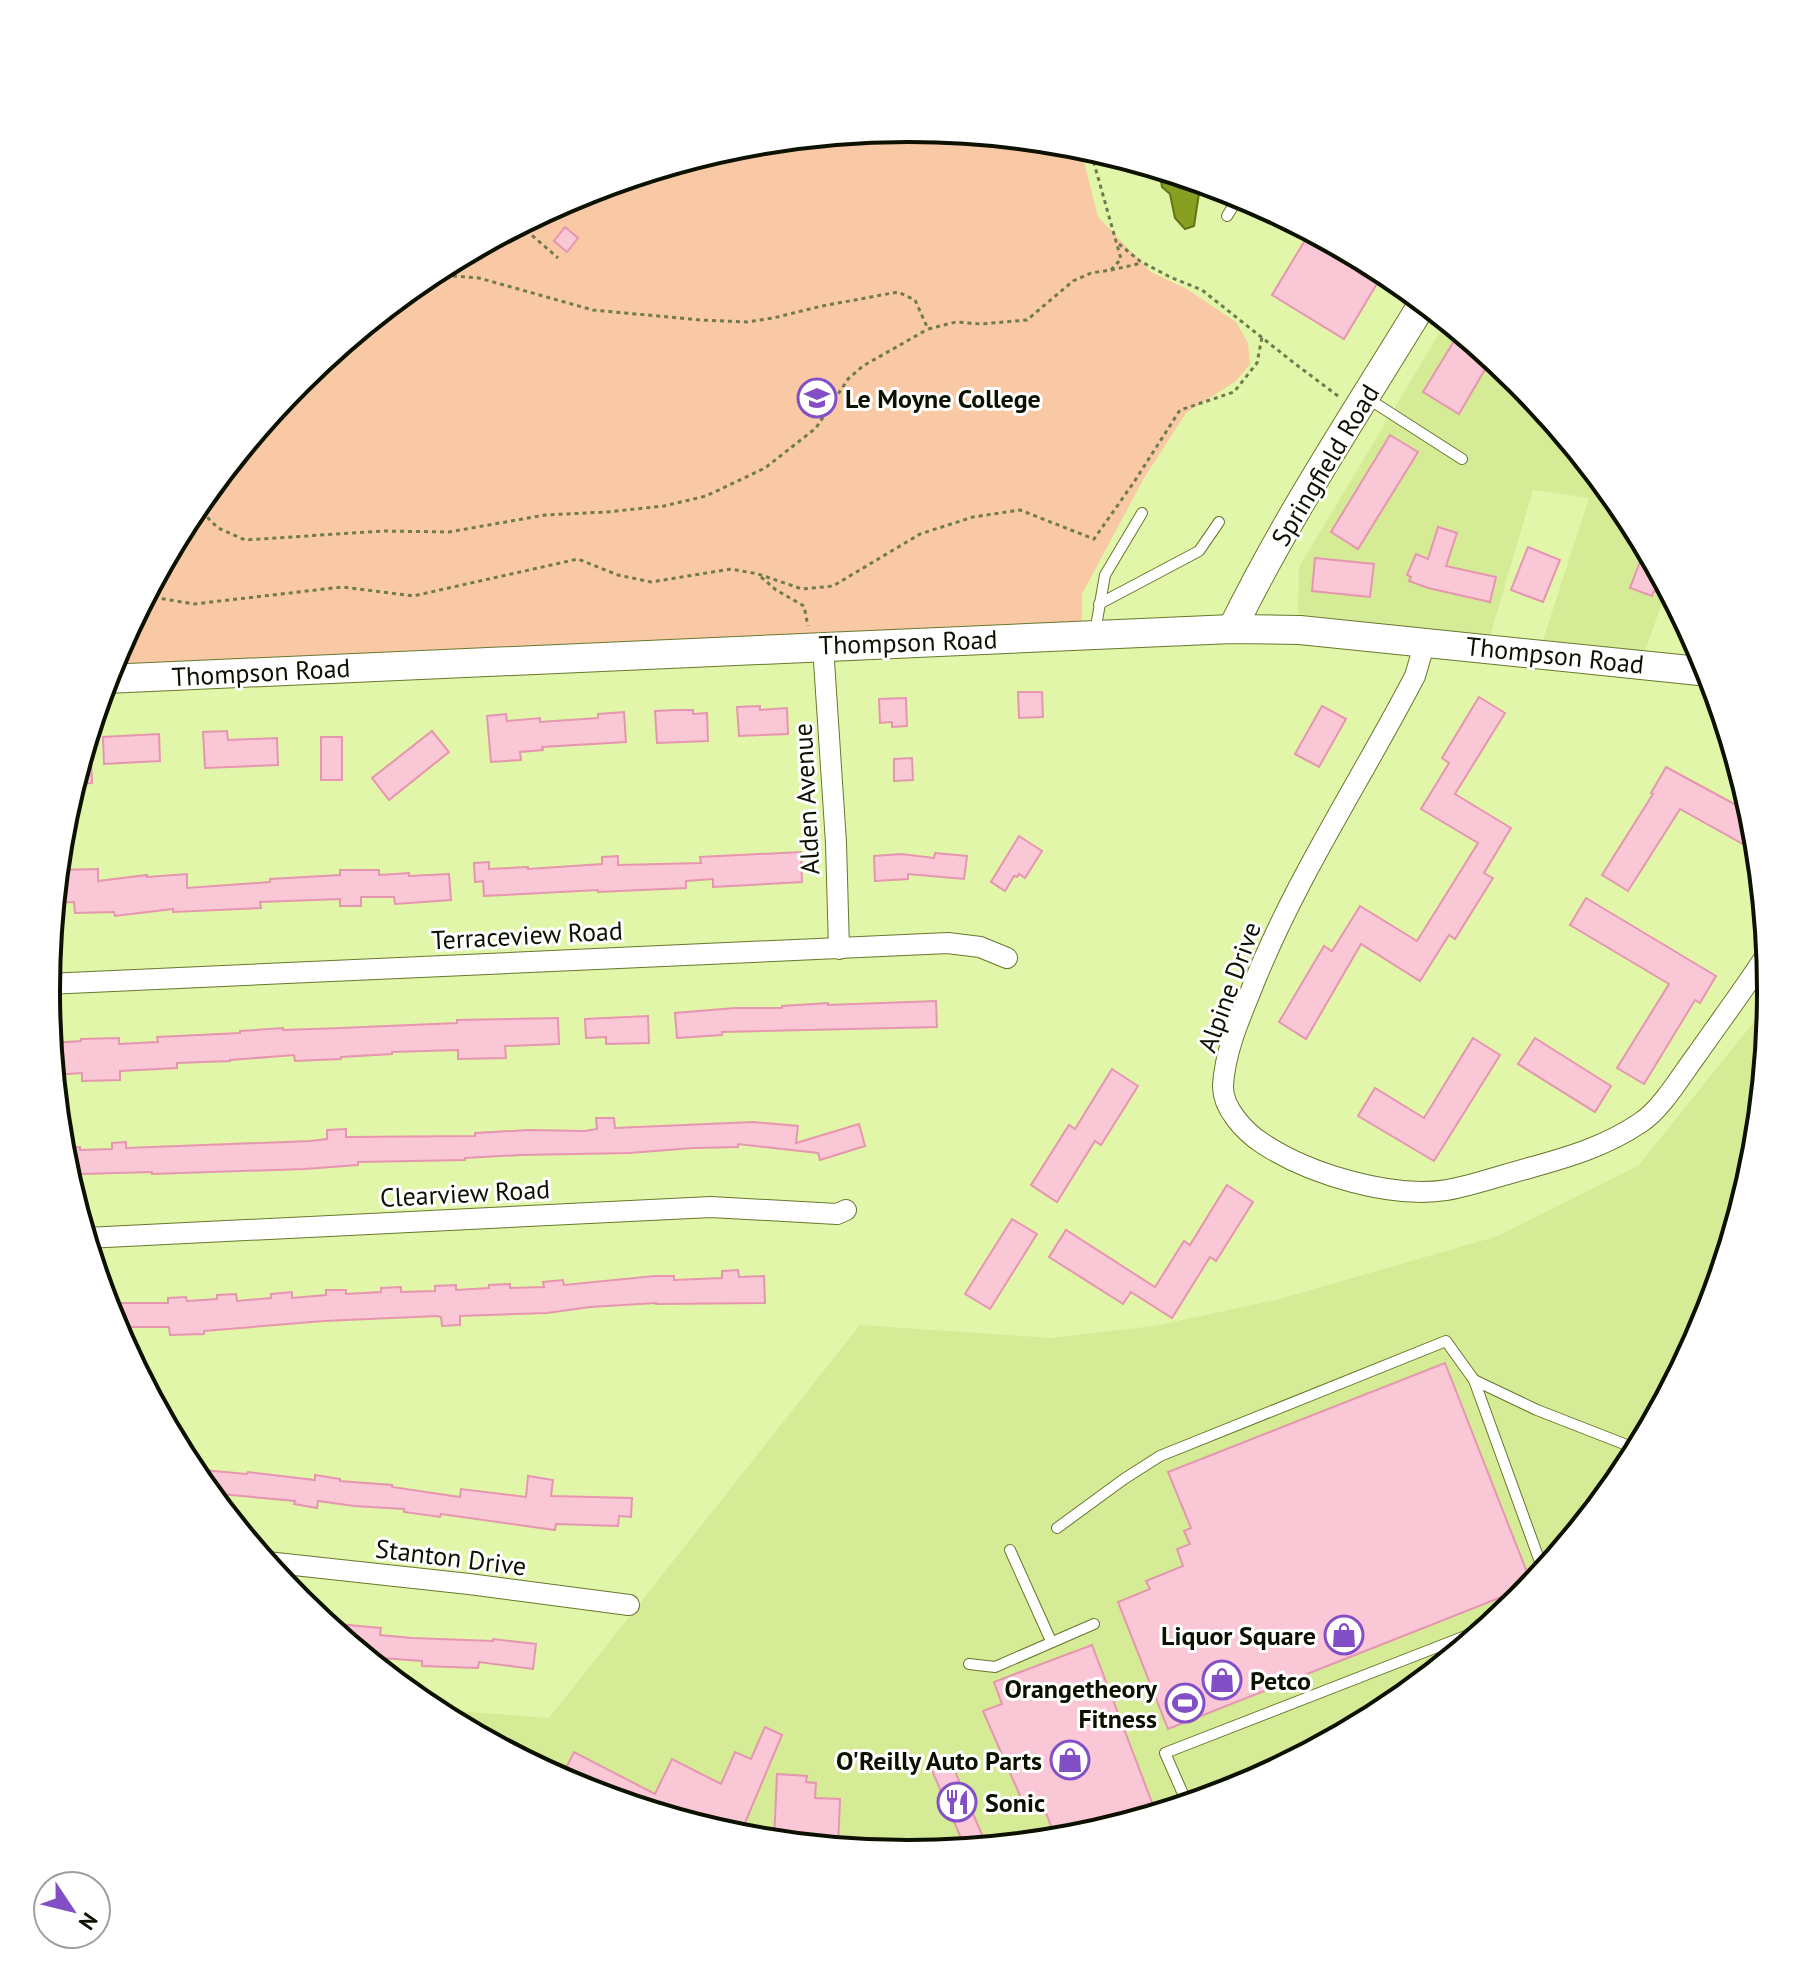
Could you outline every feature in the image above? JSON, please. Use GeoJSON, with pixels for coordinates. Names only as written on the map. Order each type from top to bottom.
{"type":"FeatureCollection","features":[{"type":"Feature","properties":{"kind":"street","name":"Springfield Road"},"geometry":{"type":"LineString","coordinates":[[1232,629],[1293,516],[1417,312]]}},
{"type":"Feature","properties":{"kind":"street","name":"Thompson Road"},"geometry":{"type":"LineString","coordinates":[[120,678],[1232,629],[1300,630],[1693,670]]}},
{"type":"Feature","properties":{"kind":"street","name":"Alpine Drive"},"geometry":{"type":"LineString","coordinates":[[1425,642],[1415,676],[1282,917],[1233,1033],[1223,1087],[1224,1098],[1253,1137],[1279,1155],[1333,1176],[1374,1187],[1415,1192],[1446,1190],[1579,1154],[1604,1144],[1643,1121],[1669,1093],[1756,969]]}},
{"type":"Feature","properties":{"kind":"street","name":"Alden Avenue"},"geometry":{"type":"LineString","coordinates":[[818,646],[836,843],[839,949]]}},
{"type":"Feature","properties":{"kind":"street","name":"Terraceview Road"},"geometry":{"type":"LineString","coordinates":[[60,983],[948,943],[980,947],[1007,958]]}},
{"type":"Feature","properties":{"kind":"street","name":"Clearview Road"},"geometry":{"type":"LineString","coordinates":[[97,1237],[711,1207],[837,1214],[846,1210]]}},
{"type":"Feature","properties":{"kind":"street","name":"Stanton Drive"},"geometry":{"type":"LineString","coordinates":[[284,1564],[629,1605]]}},
{"type":"Feature","properties":{"kind":"lane"},"geometry":{"type":"LineString","coordinates":[[1227,216],[1233,207]]}},
{"type":"Feature","properties":{"kind":"lane"},"geometry":{"type":"LineString","coordinates":[[1362,404],[1462,459]]}},
{"type":"Feature","properties":{"kind":"lane"},"geometry":{"type":"LineString","coordinates":[[1094,634],[1105,575],[1142,513]]}},
{"type":"Feature","properties":{"kind":"lane"},"geometry":{"type":"LineString","coordinates":[[1099,604],[1199,551],[1219,522]]}},
{"type":"Feature","properties":{"kind":"lane"},"geometry":{"type":"LineString","coordinates":[[1057,1528],[1160,1456],[1446,1341],[1474,1380],[1539,1558]]}},
{"type":"Feature","properties":{"kind":"lane"},"geometry":{"type":"LineString","coordinates":[[1474,1380],[1537,1410],[1625,1444]]}},
{"type":"Feature","properties":{"kind":"lane"},"geometry":{"type":"LineString","coordinates":[[1010,1550],[1051,1641]]}},
{"type":"Feature","properties":{"kind":"lane"},"geometry":{"type":"LineString","coordinates":[[969,1664],[995,1667],[1094,1624]]}},
{"type":"Feature","properties":{"kind":"lane"},"geometry":{"type":"LineString","coordinates":[[1183,1793],[1165,1753],[1454,1641]]}},
{"type":"Feature","properties":{"kind":"path"},"geometry":{"type":"LineString","coordinates":[[1094,163],[1121,259],[1111,270]]}},
{"type":"Feature","properties":{"kind":"path"},"geometry":{"type":"LineString","coordinates":[[529,232],[558,258]]}},
{"type":"Feature","properties":{"kind":"path"},"geometry":{"type":"LineString","coordinates":[[1117,242],[1143,263],[1202,290],[1294,363],[1362,404]]}},
{"type":"Feature","properties":{"kind":"path"},"geometry":{"type":"LineString","coordinates":[[206,516],[218,528],[245,540],[383,531],[449,532],[545,515],[664,506],[706,496],[765,468],[816,428],[848,379],[863,366],[928,329],[956,322],[981,324],[1027,320],[1073,281],[1091,273],[1143,263]]}},
{"type":"Feature","properties":{"kind":"path"},"geometry":{"type":"LineString","coordinates":[[452,276],[479,278],[593,310],[747,322],[898,292],[915,300],[928,329]]}},
{"type":"Feature","properties":{"kind":"path"},"geometry":{"type":"LineString","coordinates":[[158,598],[194,604],[342,587],[413,596],[578,559],[618,575],[651,582],[731,569],[758,574],[802,589],[833,586],[920,534],[973,517],[1020,510],[1094,539],[1180,410],[1234,392],[1257,363],[1262,337]]}},
{"type":"Feature","properties":{"kind":"path"},"geometry":{"type":"LineString","coordinates":[[758,574],[776,590],[804,606],[818,646]]}},
{"type":"Feature","properties":{"kind":"shaded area","name":"Le Moyne College"},"geometry":{"type":"Polygon","coordinates":[[[853,144],[964,144],[1084,161],[1098,217],[1151,272],[1187,289],[1236,322],[1248,343],[1250,364],[1236,381],[1186,413],[1144,478],[1082,594],[1082,621],[125,667],[174,567],[235,474],[309,391],[349,353],[437,285],[533,230],[636,188],[689,171],[743,159],[853,144]]]}},
{"type":"Feature","properties":{"kind":"shaded area"},"geometry":{"type":"Polygon","coordinates":[[[1161,182],[1199,195],[1194,226],[1185,229],[1175,218],[1170,194],[1161,182]]]}},
{"type":"Feature","properties":{"kind":"shaded area"},"geometry":{"type":"Polygon","coordinates":[[[1441,331],[1508,391],[1582,474],[1614,520],[1662,603],[1645,651],[1543,640],[1589,498],[1533,490],[1490,636],[1298,614],[1299,567],[1441,331]]]}},
{"type":"Feature","properties":{"kind":"shaded area"},"geometry":{"type":"Polygon","coordinates":[[[1756,1019],[1750,1102],[1741,1157],[1712,1264],[1669,1366],[1614,1462],[1582,1508],[1546,1550],[1468,1629],[1380,1697],[1284,1752],[1181,1794],[1128,1811],[1074,1823],[964,1838],[853,1838],[743,1823],[689,1811],[636,1794],[533,1752],[460,1711],[549,1718],[860,1325],[1051,1338],[1154,1326],[1276,1300],[1498,1236],[1638,1166],[1756,1019]]]}},
{"type":"Feature","properties":{"kind":"building"},"geometry":{"type":"Polygon","coordinates":[[[565,227],[578,238],[567,252],[554,241],[565,227]]]}},
{"type":"Feature","properties":{"kind":"building"},"geometry":{"type":"Polygon","coordinates":[[[1305,241],[1377,283],[1344,339],[1272,295],[1305,241]]]}},
{"type":"Feature","properties":{"kind":"building"},"geometry":{"type":"Polygon","coordinates":[[[1454,341],[1485,369],[1459,414],[1423,392],[1454,341]]]}},
{"type":"Feature","properties":{"kind":"building"},"geometry":{"type":"Polygon","coordinates":[[[1390,435],[1418,452],[1358,549],[1331,532],[1390,435]]]}},
{"type":"Feature","properties":{"kind":"building"},"geometry":{"type":"Polygon","coordinates":[[[1438,527],[1457,533],[1446,566],[1496,577],[1490,602],[1409,581],[1411,577],[1407,575],[1416,554],[1428,559],[1438,527]]]}},
{"type":"Feature","properties":{"kind":"building"},"geometry":{"type":"Polygon","coordinates":[[[1528,547],[1560,560],[1543,602],[1511,590],[1528,547]]]}},
{"type":"Feature","properties":{"kind":"building"},"geometry":{"type":"Polygon","coordinates":[[[1315,558],[1374,564],[1370,597],[1312,591],[1315,558]]]}},
{"type":"Feature","properties":{"kind":"building"},"geometry":{"type":"Polygon","coordinates":[[[1640,562],[1656,592],[1652,596],[1630,588],[1640,562]]]}},
{"type":"Feature","properties":{"kind":"building"},"geometry":{"type":"Polygon","coordinates":[[[1018,692],[1042,692],[1043,717],[1019,718],[1018,692]]]}},
{"type":"Feature","properties":{"kind":"building"},"geometry":{"type":"Polygon","coordinates":[[[1479,697],[1505,713],[1455,794],[1511,828],[1484,873],[1493,878],[1455,939],[1449,935],[1420,981],[1361,944],[1306,1039],[1279,1022],[1324,946],[1332,951],[1360,906],[1417,941],[1478,843],[1421,809],[1449,763],[1442,758],[1479,697]]]}},
{"type":"Feature","properties":{"kind":"building"},"geometry":{"type":"Polygon","coordinates":[[[906,698],[907,726],[892,727],[892,722],[880,723],[879,699],[906,698]]]}},
{"type":"Feature","properties":{"kind":"building"},"geometry":{"type":"Polygon","coordinates":[[[760,706],[760,710],[787,708],[788,734],[739,736],[737,707],[760,706]]]}},
{"type":"Feature","properties":{"kind":"building"},"geometry":{"type":"Polygon","coordinates":[[[1322,706],[1346,719],[1319,767],[1295,754],[1322,706]]]}},
{"type":"Feature","properties":{"kind":"building"},"geometry":{"type":"Polygon","coordinates":[[[693,710],[693,714],[707,713],[708,741],[657,743],[655,711],[693,710]]]}},
{"type":"Feature","properties":{"kind":"building"},"geometry":{"type":"Polygon","coordinates":[[[624,712],[626,742],[542,747],[543,750],[520,752],[521,760],[491,762],[487,716],[506,714],[507,721],[540,718],[540,722],[598,718],[598,714],[624,712]]]}},
{"type":"Feature","properties":{"kind":"building"},"geometry":{"type":"Polygon","coordinates":[[[227,731],[228,740],[277,738],[278,765],[205,768],[203,732],[227,731]]]}},
{"type":"Feature","properties":{"kind":"building"},"geometry":{"type":"Polygon","coordinates":[[[432,731],[449,752],[389,800],[372,778],[432,731]]]}},
{"type":"Feature","properties":{"kind":"building"},"geometry":{"type":"Polygon","coordinates":[[[159,734],[160,761],[104,764],[103,737],[159,734]]]}},
{"type":"Feature","properties":{"kind":"building"},"geometry":{"type":"Polygon","coordinates":[[[321,737],[342,737],[342,780],[321,780],[321,737]]]}},
{"type":"Feature","properties":{"kind":"building"},"geometry":{"type":"Polygon","coordinates":[[[912,758],[913,780],[894,781],[894,759],[912,758]]]}},
{"type":"Feature","properties":{"kind":"building"},"geometry":{"type":"Polygon","coordinates":[[[91,764],[92,783],[86,783],[91,764]]]}},
{"type":"Feature","properties":{"kind":"building"},"geometry":{"type":"Polygon","coordinates":[[[1666,767],[1736,805],[1744,845],[1680,809],[1628,891],[1602,875],[1666,767]]]}},
{"type":"Feature","properties":{"kind":"building"},"geometry":{"type":"Polygon","coordinates":[[[1019,836],[1042,851],[1025,878],[1019,874],[1014,876],[1005,891],[991,882],[1019,836]]]}},
{"type":"Feature","properties":{"kind":"building"},"geometry":{"type":"Polygon","coordinates":[[[801,852],[802,882],[713,887],[713,879],[686,881],[686,888],[484,896],[483,881],[475,882],[474,863],[489,862],[489,869],[528,869],[602,864],[602,857],[618,856],[618,865],[701,863],[700,857],[801,852]]]}},
{"type":"Feature","properties":{"kind":"building"},"geometry":{"type":"Polygon","coordinates":[[[935,853],[967,856],[964,879],[908,874],[908,879],[875,881],[874,856],[901,854],[934,858],[935,853]]]}},
{"type":"Feature","properties":{"kind":"building"},"geometry":{"type":"Polygon","coordinates":[[[98,869],[98,881],[187,874],[187,888],[340,875],[340,870],[379,870],[379,875],[449,874],[451,900],[395,904],[394,897],[361,897],[361,906],[340,906],[340,899],[260,902],[261,908],[173,912],[173,909],[115,916],[114,912],[75,913],[74,902],[65,902],[69,870],[98,869]]]}},
{"type":"Feature","properties":{"kind":"building"},"geometry":{"type":"Polygon","coordinates":[[[1586,898],[1716,976],[1700,1003],[1695,1000],[1644,1084],[1617,1068],[1669,984],[1570,925],[1586,898]]]}},
{"type":"Feature","properties":{"kind":"building"},"geometry":{"type":"Polygon","coordinates":[[[936,1001],[937,1027],[722,1032],[722,1035],[677,1038],[675,1013],[828,1003],[936,1001]]]}},
{"type":"Feature","properties":{"kind":"building"},"geometry":{"type":"Polygon","coordinates":[[[648,1016],[649,1043],[606,1044],[606,1037],[586,1038],[585,1019],[648,1016]]]}},
{"type":"Feature","properties":{"kind":"building"},"geometry":{"type":"Polygon","coordinates":[[[558,1018],[559,1044],[505,1046],[506,1058],[458,1059],[458,1050],[392,1052],[295,1061],[294,1055],[177,1063],[177,1068],[120,1071],[120,1080],[82,1081],[82,1073],[65,1074],[62,1042],[81,1039],[119,1038],[119,1044],[158,1042],[157,1037],[240,1031],[457,1023],[457,1020],[558,1018]]]}},
{"type":"Feature","properties":{"kind":"building"},"geometry":{"type":"Polygon","coordinates":[[[1473,1038],[1500,1055],[1434,1161],[1358,1116],[1375,1088],[1424,1118],[1473,1038]]]}},
{"type":"Feature","properties":{"kind":"building"},"geometry":{"type":"Polygon","coordinates":[[[1535,1038],[1611,1086],[1595,1112],[1518,1064],[1535,1038]]]}},
{"type":"Feature","properties":{"kind":"building"},"geometry":{"type":"Polygon","coordinates":[[[1112,1069],[1138,1086],[1101,1145],[1095,1141],[1057,1202],[1031,1185],[1069,1125],[1075,1129],[1112,1069]]]}},
{"type":"Feature","properties":{"kind":"building"},"geometry":{"type":"Polygon","coordinates":[[[596,1118],[614,1118],[615,1128],[753,1122],[798,1126],[796,1143],[859,1124],[865,1146],[820,1160],[818,1153],[738,1144],[738,1147],[629,1153],[358,1162],[358,1165],[304,1169],[81,1176],[74,1147],[80,1147],[80,1150],[112,1149],[112,1143],[126,1142],[126,1148],[310,1141],[327,1139],[327,1130],[346,1129],[346,1137],[475,1136],[475,1133],[597,1129],[596,1118]]]}},
{"type":"Feature","properties":{"kind":"building"},"geometry":{"type":"Polygon","coordinates":[[[1227,1185],[1253,1202],[1216,1261],[1210,1257],[1172,1318],[1131,1292],[1123,1304],[1049,1257],[1066,1230],[1155,1287],[1184,1241],[1190,1245],[1227,1185]]]}},
{"type":"Feature","properties":{"kind":"building"},"geometry":{"type":"Polygon","coordinates":[[[1012,1219],[1037,1234],[990,1309],[965,1294],[1012,1219]]]}},
{"type":"Feature","properties":{"kind":"building"},"geometry":{"type":"Polygon","coordinates":[[[738,1270],[739,1277],[764,1276],[765,1303],[656,1303],[547,1313],[460,1316],[460,1325],[442,1326],[441,1317],[437,1316],[324,1321],[170,1335],[169,1327],[130,1327],[120,1303],[168,1303],[168,1298],[186,1297],[187,1301],[236,1294],[237,1301],[271,1298],[271,1294],[292,1292],[292,1298],[326,1295],[326,1290],[346,1290],[346,1294],[381,1292],[381,1288],[401,1287],[401,1292],[435,1291],[435,1286],[456,1285],[456,1290],[510,1284],[510,1288],[544,1287],[543,1282],[563,1280],[564,1285],[655,1276],[674,1276],[674,1280],[722,1278],[722,1271],[738,1270]]]}},
{"type":"Feature","properties":{"kind":"building"},"geometry":{"type":"Polygon","coordinates":[[[1445,1363],[1527,1571],[1502,1597],[1168,1729],[1118,1602],[1150,1589],[1146,1581],[1183,1566],[1177,1549],[1190,1544],[1184,1531],[1191,1528],[1168,1472],[1445,1363]]]}},
{"type":"Feature","properties":{"kind":"building"},"geometry":{"type":"Polygon","coordinates":[[[209,1471],[315,1480],[315,1475],[460,1497],[461,1489],[526,1497],[528,1476],[553,1480],[551,1496],[632,1498],[631,1517],[619,1516],[618,1526],[556,1524],[555,1530],[404,1512],[404,1509],[318,1501],[317,1508],[294,1504],[295,1501],[226,1494],[209,1471]]]}},
{"type":"Feature","properties":{"kind":"building"},"geometry":{"type":"Polygon","coordinates":[[[344,1625],[381,1628],[380,1635],[493,1639],[536,1644],[533,1669],[479,1662],[478,1668],[422,1666],[422,1661],[385,1658],[344,1625]]]}},
{"type":"Feature","properties":{"kind":"building","name":"O'Reilly Auto Parts"},"geometry":{"type":"Polygon","coordinates":[[[1092,1645],[1152,1803],[1051,1827],[1044,1808],[1028,1814],[983,1711],[1002,1704],[994,1682],[1092,1645]]]}},
{"type":"Feature","properties":{"kind":"building"},"geometry":{"type":"Polygon","coordinates":[[[765,1727],[782,1735],[745,1823],[689,1811],[566,1767],[574,1752],[655,1794],[672,1759],[721,1784],[735,1752],[751,1759],[765,1727]]]}},
{"type":"Feature","properties":{"kind":"building","name":"Sonic"},"geometry":{"type":"Polygon","coordinates":[[[950,1760],[983,1836],[961,1838],[931,1768],[950,1760]]]}},
{"type":"Feature","properties":{"kind":"building"},"geometry":{"type":"Polygon","coordinates":[[[777,1774],[807,1776],[806,1782],[816,1783],[815,1798],[840,1799],[838,1836],[775,1828],[777,1774]]]}},
{"type":"Feature","properties":{"kind":"place","name":"Le Moyne College"},"geometry":{"type":"Point","coordinates":[817,398]}},
{"type":"Feature","properties":{"kind":"place","name":"Liquor Square"},"geometry":{"type":"Point","coordinates":[1344,1635]}},
{"type":"Feature","properties":{"kind":"place","name":"Petco"},"geometry":{"type":"Point","coordinates":[1222,1680]}},
{"type":"Feature","properties":{"kind":"place","name":"Orangetheory Fitness"},"geometry":{"type":"Point","coordinates":[1185,1703]}},
{"type":"Feature","properties":{"kind":"place","name":"O'Reilly Auto Parts"},"geometry":{"type":"Point","coordinates":[1070,1760]}},
{"type":"Feature","properties":{"kind":"place","name":"Sonic"},"geometry":{"type":"Point","coordinates":[957,1802]}}]}
